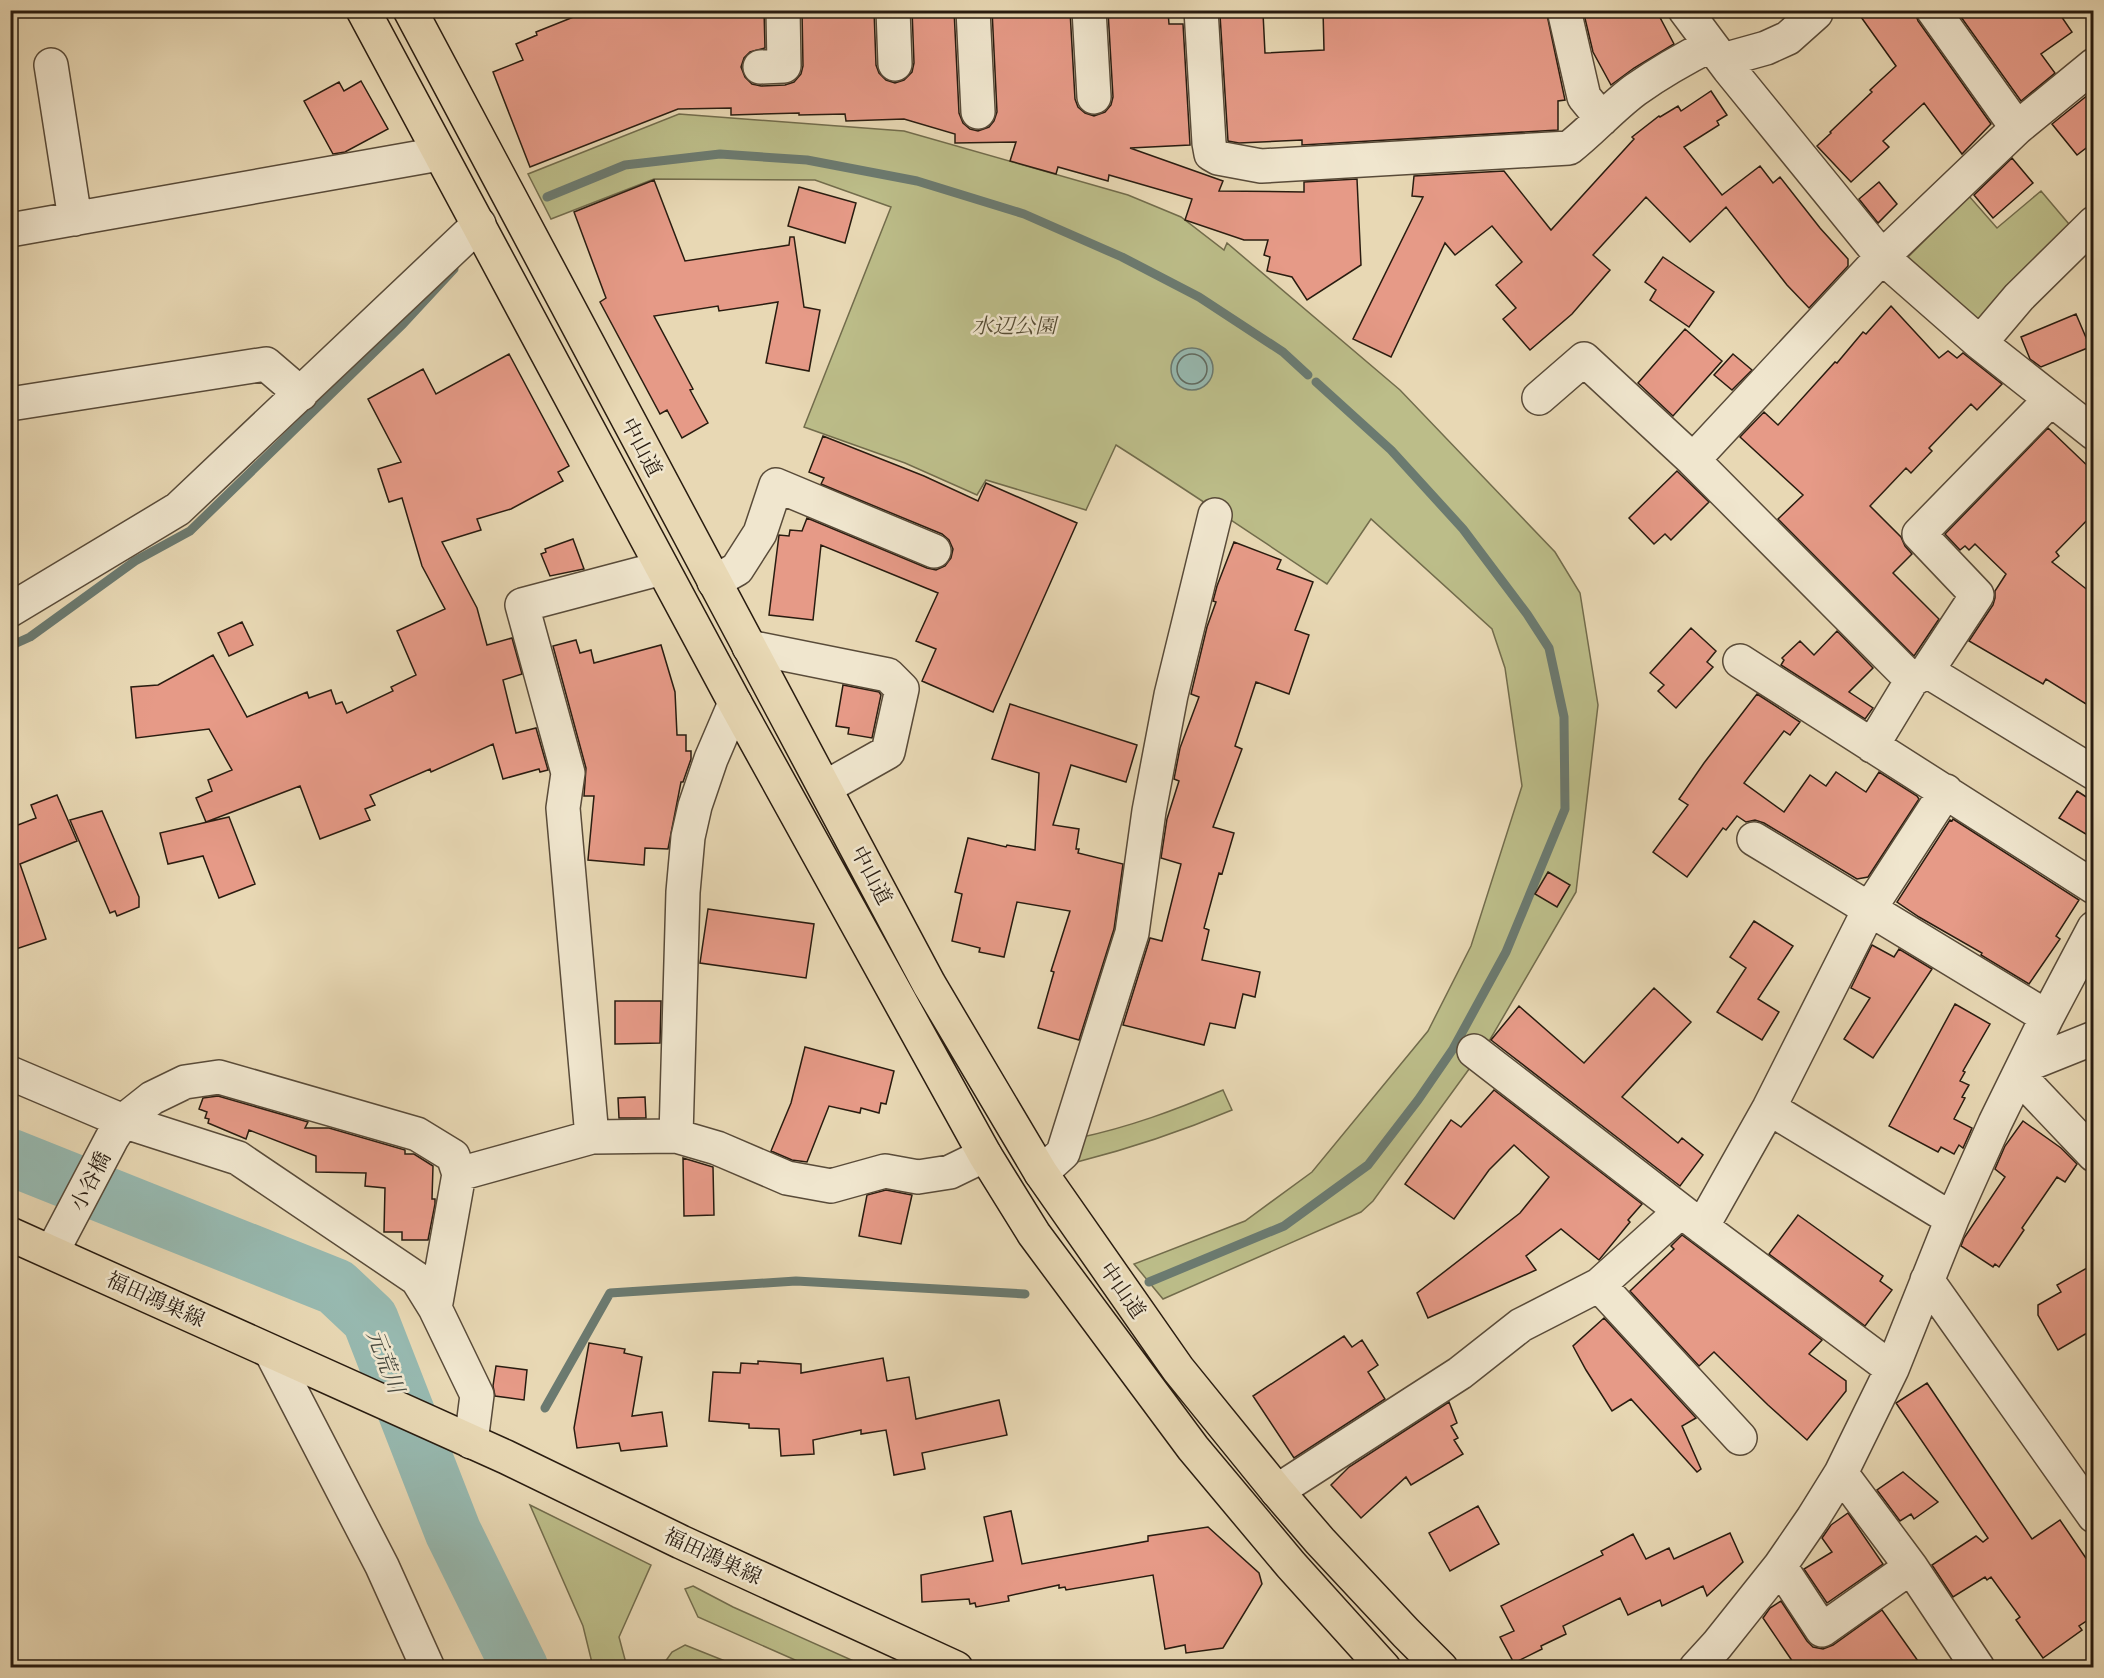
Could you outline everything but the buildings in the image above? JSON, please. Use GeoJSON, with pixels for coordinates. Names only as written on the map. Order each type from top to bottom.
{"type":"FeatureCollection","features":[{"type":"Feature","properties":{"kind":"main road","name":"中山道"},"geometry":{"type":"LineString","coordinates":[[363,10],[735,703],[985,1155],[1034,1234],[1193,1448],[1291,1565],[1384,1668]]}},
{"type":"Feature","properties":{"kind":"main road","name":"中山道"},"geometry":{"type":"LineString","coordinates":[[410,10],[929,984],[1041,1173],[1178,1369],[1320,1541],[1441,1668]]}},
{"type":"Feature","properties":{"kind":"main road","name":"福田鴻巣線"},"geometry":{"type":"LineString","coordinates":[[10,1234],[60,1239],[271,1352],[514,1461],[681,1542],[956,1668]]}},
{"type":"Feature","properties":{"kind":"street"},"geometry":{"type":"LineString","coordinates":[[760,67],[784,66],[783,10]]}},
{"type":"Feature","properties":{"kind":"street"},"geometry":{"type":"LineString","coordinates":[[893,10],[895,64]]}},
{"type":"Feature","properties":{"kind":"street"},"geometry":{"type":"LineString","coordinates":[[974,10],[978,112]]}},
{"type":"Feature","properties":{"kind":"street"},"geometry":{"type":"LineString","coordinates":[[1089,10],[1094,98]]}},
{"type":"Feature","properties":{"kind":"street"},"geometry":{"type":"LineString","coordinates":[[1201,10],[1211,154],[1218,159],[1262,166],[1569,148],[1590,132],[1704,29]]}},
{"type":"Feature","properties":{"kind":"street"},"geometry":{"type":"LineString","coordinates":[[1564,10],[1584,97],[1602,119]]}},
{"type":"Feature","properties":{"kind":"street"},"geometry":{"type":"LineString","coordinates":[[1933,10],[2017,128]]}},
{"type":"Feature","properties":{"kind":"street"},"geometry":{"type":"LineString","coordinates":[[1704,29],[1766,48],[1788,38],[1816,13]]}},
{"type":"Feature","properties":{"kind":"street"},"geometry":{"type":"LineString","coordinates":[[1704,29],[1882,257],[1980,343],[2094,433]]}},
{"type":"Feature","properties":{"kind":"street"},"geometry":{"type":"LineString","coordinates":[[1693,460],[1882,257],[2017,128],[2094,64]]}},
{"type":"Feature","properties":{"kind":"street"},"geometry":{"type":"LineString","coordinates":[[51,65],[75,219]]}},
{"type":"Feature","properties":{"kind":"street"},"geometry":{"type":"LineString","coordinates":[[10,230],[439,154]]}},
{"type":"Feature","properties":{"kind":"street"},"geometry":{"type":"LineString","coordinates":[[1980,343],[2019,297],[2094,223]]}},
{"type":"Feature","properties":{"kind":"street"},"geometry":{"type":"LineString","coordinates":[[10,610],[178,509],[479,224]]}},
{"type":"Feature","properties":{"kind":"street"},"geometry":{"type":"LineString","coordinates":[[1539,398],[1584,359],[1919,676],[2094,773]]}},
{"type":"Feature","properties":{"kind":"street"},"geometry":{"type":"LineString","coordinates":[[10,404],[266,364],[301,394]]}},
{"type":"Feature","properties":{"kind":"street"},"geometry":{"type":"LineString","coordinates":[[1872,746],[1977,595],[1919,534],[2050,400]]}},
{"type":"Feature","properties":{"kind":"street"},"geometry":{"type":"LineString","coordinates":[[714,582],[737,569],[749,551],[760,533],[776,485],[934,551]]}},
{"type":"Feature","properties":{"kind":"street"},"geometry":{"type":"LineString","coordinates":[[1041,1173],[1063,1153],[1132,933],[1149,811],[1171,695],[1215,515]]}},
{"type":"Feature","properties":{"kind":"street"},"geometry":{"type":"LineString","coordinates":[[592,1137],[562,808],[568,773],[522,605],[663,568]]}},
{"type":"Feature","properties":{"kind":"street"},"geometry":{"type":"LineString","coordinates":[[749,647],[888,675],[902,689],[888,752],[826,787]]}},
{"type":"Feature","properties":{"kind":"street"},"geometry":{"type":"LineString","coordinates":[[1740,661],[2094,887]]}},
{"type":"Feature","properties":{"kind":"street"},"geometry":{"type":"LineString","coordinates":[[676,1136],[683,892],[688,837],[695,806],[711,759],[735,703]]}},
{"type":"Feature","properties":{"kind":"street"},"geometry":{"type":"LineString","coordinates":[[1277,1491],[1460,1373],[1521,1325],[1599,1285],[1691,1219],[1769,1108],[1870,908],[1947,792]]}},
{"type":"Feature","properties":{"kind":"street"},"geometry":{"type":"LineString","coordinates":[[1754,839],[2047,1017]]}},
{"type":"Feature","properties":{"kind":"street"},"geometry":{"type":"LineString","coordinates":[[1696,1668],[1780,1566],[1814,1518],[1841,1473],[1892,1370],[1952,1219],[2047,1017],[2094,928]]}},
{"type":"Feature","properties":{"kind":"street"},"geometry":{"type":"LineString","coordinates":[[2021,1071],[2094,1038]]}},
{"type":"Feature","properties":{"kind":"street"},"geometry":{"type":"LineString","coordinates":[[1474,1051],[1691,1219],[1892,1370]]}},
{"type":"Feature","properties":{"kind":"street"},"geometry":{"type":"LineString","coordinates":[[2021,1071],[2094,1155]]}},
{"type":"Feature","properties":{"kind":"street"},"geometry":{"type":"LineString","coordinates":[[10,1073],[117,1129],[238,1158],[417,1279],[435,1308],[477,1395],[471,1442]]}},
{"type":"Feature","properties":{"kind":"street"},"geometry":{"type":"LineString","coordinates":[[117,1129],[152,1098],[185,1082],[219,1077],[417,1134],[453,1156],[459,1174],[435,1308]]}},
{"type":"Feature","properties":{"kind":"street"},"geometry":{"type":"LineString","coordinates":[[1769,1108],[1952,1219]]}},
{"type":"Feature","properties":{"kind":"street","name":"小谷橋"},"geometry":{"type":"LineString","coordinates":[[60,1239],[117,1129]]}},
{"type":"Feature","properties":{"kind":"street"},"geometry":{"type":"LineString","coordinates":[[459,1174],[592,1137],[676,1136],[717,1148],[787,1178],[831,1186],[885,1171],[918,1177],[950,1172],[985,1155]]}},
{"type":"Feature","properties":{"kind":"street"},"geometry":{"type":"LineString","coordinates":[[1928,1280],[2094,1516]]}},
{"type":"Feature","properties":{"kind":"street"},"geometry":{"type":"LineString","coordinates":[[1599,1285],[1740,1438]]}},
{"type":"Feature","properties":{"kind":"street"},"geometry":{"type":"LineString","coordinates":[[271,1352],[382,1566],[428,1668]]}},
{"type":"Feature","properties":{"kind":"street"},"geometry":{"type":"LineString","coordinates":[[1841,1473],[1911,1567],[1978,1668]]}},
{"type":"Feature","properties":{"kind":"street"},"geometry":{"type":"LineString","coordinates":[[1780,1566],[1822,1630],[1911,1567]]}},
{"type":"Feature","properties":{"kind":"green space","name":"水辺公園"},"geometry":{"type":"Polygon","coordinates":[[[679,114],[904,131],[1128,195],[1181,217],[1224,250],[1227,243],[1400,390],[1555,552],[1580,593],[1598,705],[1576,892],[1488,1043],[1373,1201],[1361,1212],[1163,1299],[1134,1264],[1245,1221],[1312,1172],[1428,1031],[1471,946],[1522,786],[1505,668],[1492,629],[1371,519],[1327,584],[1116,445],[1086,510],[986,480],[977,495],[905,463],[804,427],[891,207],[815,180],[654,179],[551,219],[528,174],[679,114]]]}},
{"type":"Feature","properties":{"kind":"green space"},"geometry":{"type":"Polygon","coordinates":[[[2041,191],[2074,230],[1975,327],[1904,261],[1969,196],[1997,228],[2041,191]]]}},
{"type":"Feature","properties":{"kind":"green space"},"geometry":{"type":"Polygon","coordinates":[[[1223,1090],[1232,1110],[1156,1139],[1077,1162],[1075,1149],[1078,1138],[1116,1129],[1223,1090]]]}},
{"type":"Feature","properties":{"kind":"green space"},"geometry":{"type":"Polygon","coordinates":[[[530,1505],[651,1565],[619,1637],[627,1667],[593,1667],[583,1626],[530,1505]]]}},
{"type":"Feature","properties":{"kind":"green space"},"geometry":{"type":"Polygon","coordinates":[[[693,1586],[733,1607],[867,1667],[811,1667],[698,1617],[685,1589],[693,1586]]]}},
{"type":"Feature","properties":{"kind":"green space"},"geometry":{"type":"Polygon","coordinates":[[[685,1645],[740,1667],[666,1667],[665,1662],[672,1652],[685,1645]]]}},
{"type":"Feature","properties":{"kind":"water"},"geometry":{"type":"Polygon","coordinates":[[[1192,348],[1207,354],[1213,369],[1207,384],[1192,390],[1177,384],[1171,369],[1177,354],[1192,348]]]}},
{"type":"Feature","properties":{"kind":"waterway"},"geometry":{"type":"LineString","coordinates":[[547,197],[625,165],[720,154],[807,160],[917,181],[1024,214],[1122,257],[1199,297],[1283,352],[1308,375]]}},
{"type":"Feature","properties":{"kind":"waterway"},"geometry":{"type":"LineString","coordinates":[[10,646],[30,637],[135,561],[190,531],[403,324],[454,269]]}},
{"type":"Feature","properties":{"kind":"waterway"},"geometry":{"type":"LineString","coordinates":[[1149,1282],[1284,1226],[1368,1165],[1418,1100],[1453,1049],[1506,952],[1565,809],[1564,717],[1549,648],[1527,614],[1463,529],[1391,450],[1316,382]]}},
{"type":"Feature","properties":{"kind":"waterway","name":"元荒川"},"geometry":{"type":"LineString","coordinates":[[10,1157],[336,1287],[370,1319],[453,1532],[520,1668]]}},
{"type":"Feature","properties":{"kind":"waterway"},"geometry":{"type":"LineString","coordinates":[[545,1408],[610,1293],[796,1281],[1025,1294]]}}]}
